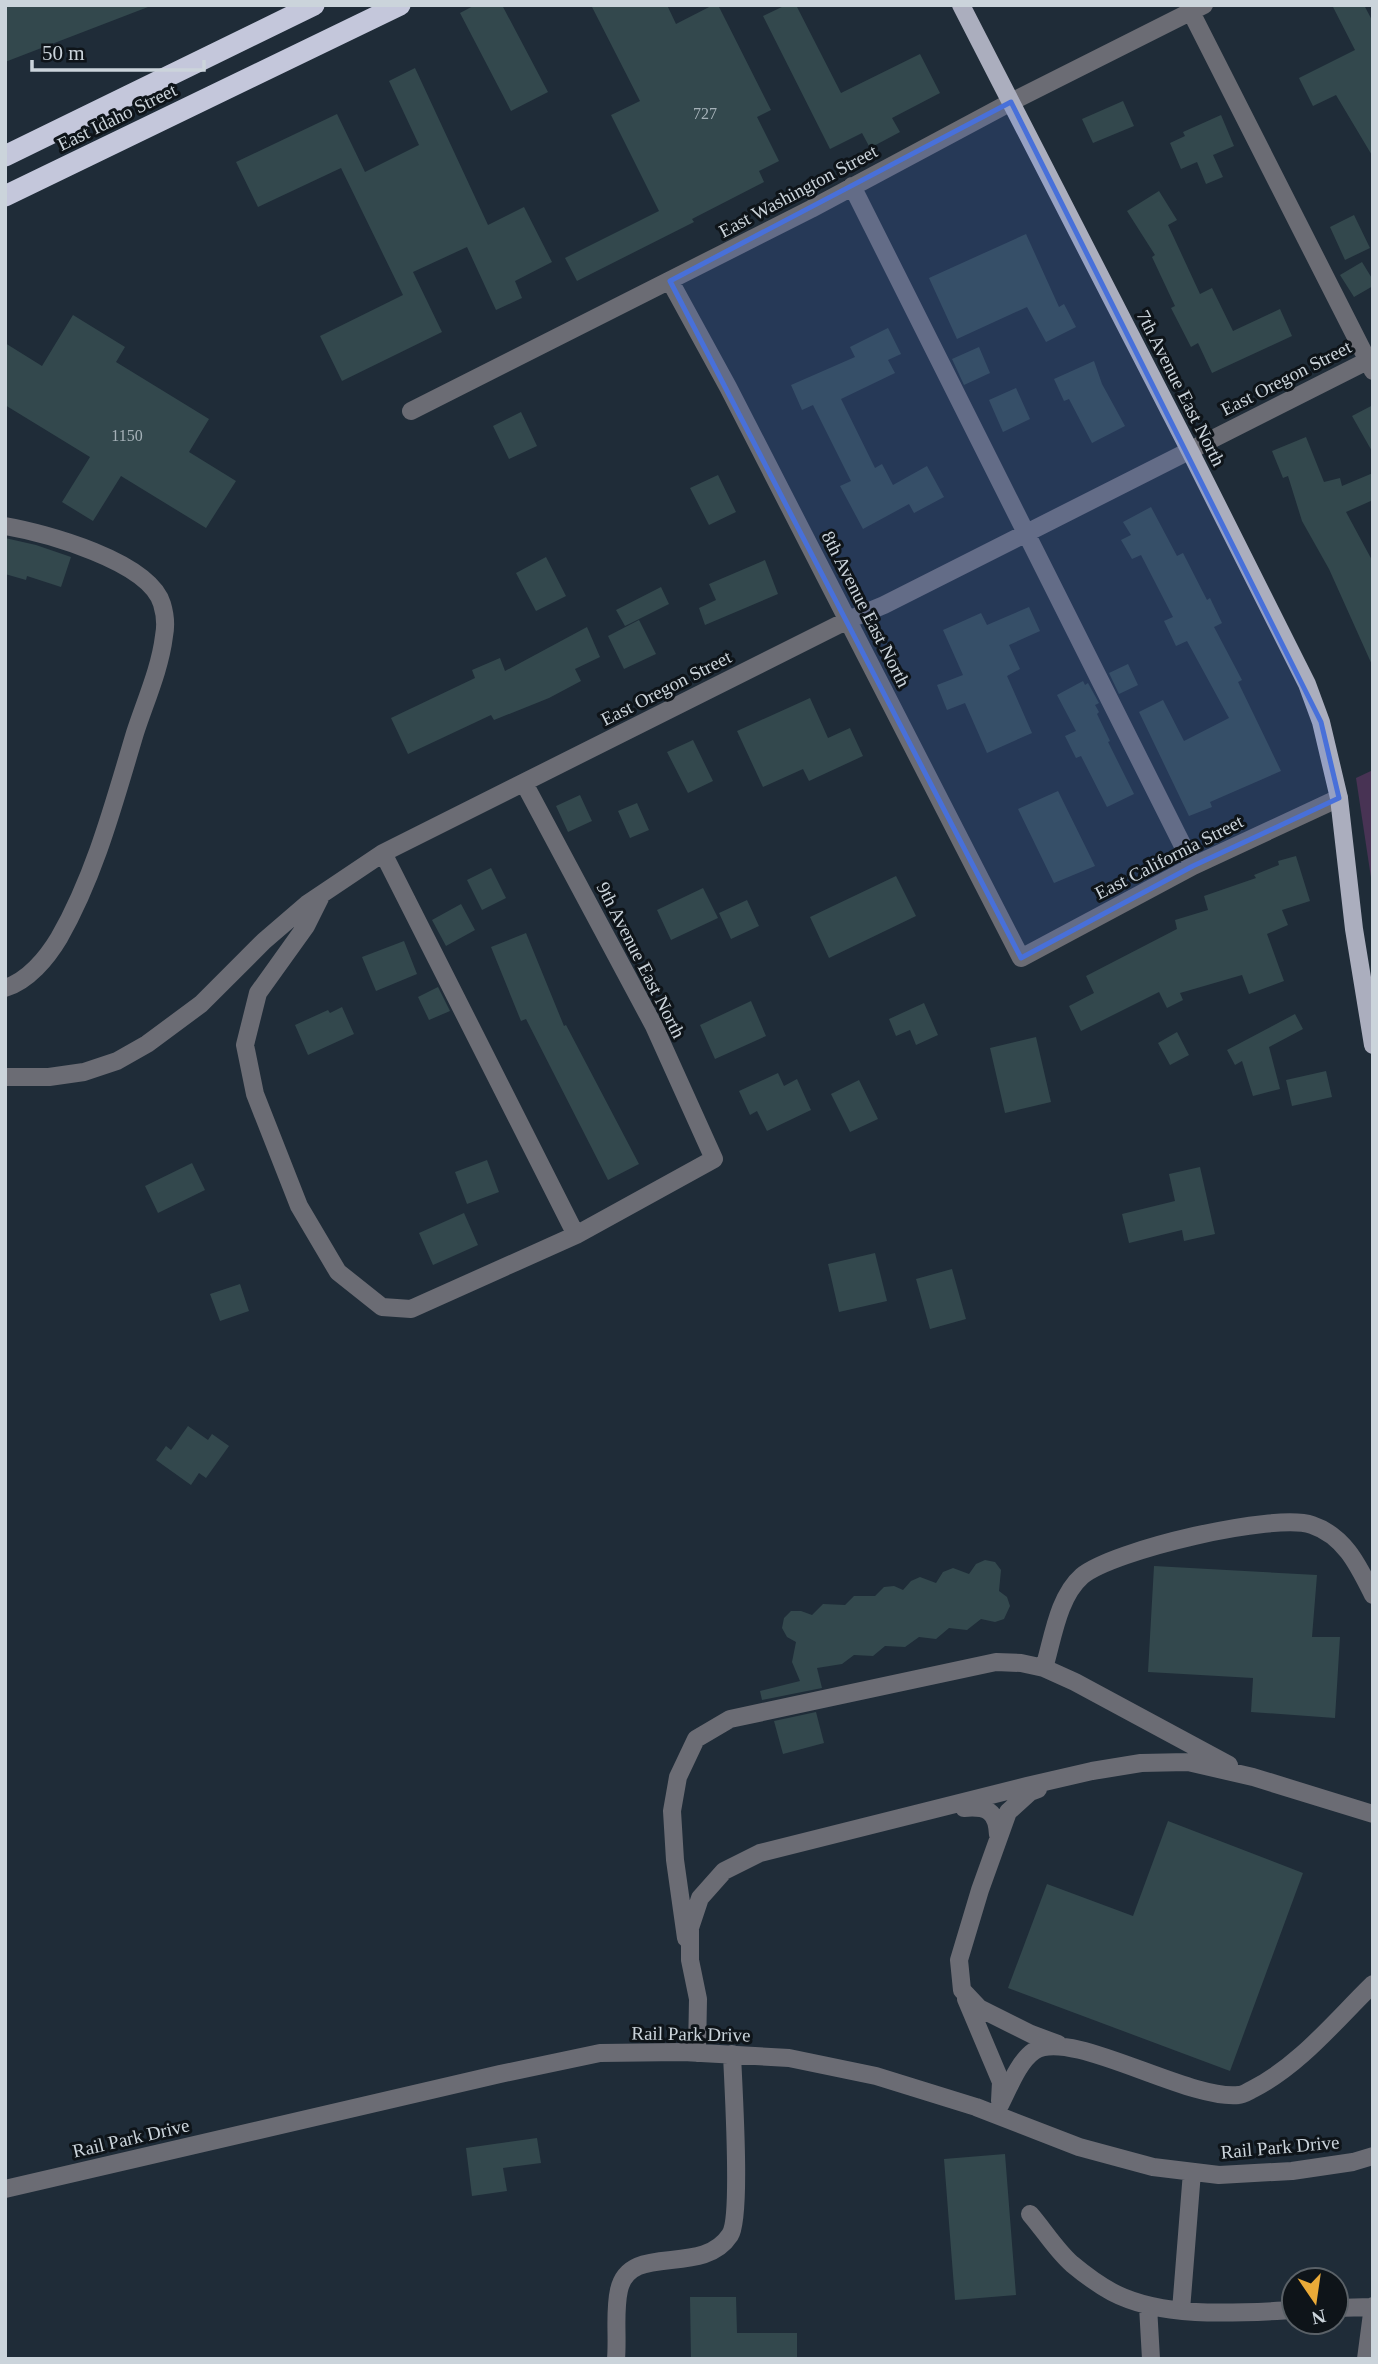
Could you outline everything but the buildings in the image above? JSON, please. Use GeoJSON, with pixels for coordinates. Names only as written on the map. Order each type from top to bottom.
{"type":"FeatureCollection","features":[{"type":"Feature","properties":{"kind":"highway","name":"East Idaho Street"},"geometry":{"type":"LineString","coordinates":[[5,156],[314,5]]}},
{"type":"Feature","properties":{"kind":"highway","name":"East Idaho Street"},"geometry":{"type":"LineString","coordinates":[[5,196],[400,5]]}},
{"type":"Feature","properties":{"kind":"main road","name":"7th Avenue East North"},"geometry":{"type":"LineString","coordinates":[[961,5],[1307,684],[1321,722],[1339,798],[1354,929],[1373,1045]]}},
{"type":"Feature","properties":{"kind":"street","name":"East Washington Street"},"geometry":{"type":"LineString","coordinates":[[411,411],[448,395],[1011,102],[1198,9]]}},
{"type":"Feature","properties":{"kind":"street"},"geometry":{"type":"LineString","coordinates":[[1198,9],[1371,363]]}},
{"type":"Feature","properties":{"kind":"street"},"geometry":{"type":"LineString","coordinates":[[852,186],[1193,866]]}},
{"type":"Feature","properties":{"kind":"street","name":"8th Avenue East North"},"geometry":{"type":"LineString","coordinates":[[670,281],[728,387],[1021,958]]}},
{"type":"Feature","properties":{"kind":"street","name":"East Oregon Street"},"geometry":{"type":"LineString","coordinates":[[5,1077],[49,1077],[84,1072],[117,1061],[147,1044],[201,1004],[264,941],[323,893],[383,853],[848,620],[884,605],[1371,363]]}},
{"type":"Feature","properties":{"kind":"street"},"geometry":{"type":"LineString","coordinates":[[5,526],[50,536],[125,566],[154,589],[162,604],[165,622],[160,656],[121,781],[101,844],[77,903],[47,955],[23,979],[5,988]]}},
{"type":"Feature","properties":{"kind":"street","name":"9th Avenue East North"},"geometry":{"type":"LineString","coordinates":[[524,783],[654,1026],[715,1159],[576,1236]]}},
{"type":"Feature","properties":{"kind":"street","name":"East California Street"},"geometry":{"type":"LineString","coordinates":[[1021,958],[1193,866],[1339,798]]}},
{"type":"Feature","properties":{"kind":"street"},"geometry":{"type":"LineString","coordinates":[[323,893],[306,926],[258,993],[245,1045],[255,1094],[299,1206],[338,1272],[382,1307],[411,1310],[576,1236],[383,853]]}},
{"type":"Feature","properties":{"kind":"street"},"geometry":{"type":"LineString","coordinates":[[1044,1668],[1066,1595],[1082,1576],[1104,1563],[1162,1544],[1236,1528],[1286,1521],[1313,1525],[1340,1541],[1355,1559],[1373,1595]]}},
{"type":"Feature","properties":{"kind":"street"},"geometry":{"type":"LineString","coordinates":[[696,2053],[698,1999],[682,1921],[672,1811],[678,1777],[696,1739],[730,1719],[959,1669],[996,1662],[1021,1663],[1044,1668],[1075,1682],[1231,1767],[1373,1814]]}},
{"type":"Feature","properties":{"kind":"street"},"geometry":{"type":"LineString","coordinates":[[690,1960],[690,1928],[700,1898],[724,1871],[760,1853],[1071,1776],[1141,1763],[1188,1762],[1281,1785]]}},
{"type":"Feature","properties":{"kind":"street"},"geometry":{"type":"LineString","coordinates":[[999,2111],[1001,2082],[962,1990],[959,1960],[1008,1812],[1030,1792],[1071,1776]]}},
{"type":"Feature","properties":{"kind":"street"},"geometry":{"type":"LineString","coordinates":[[917,1814],[973,1807],[984,1809],[993,1814],[998,1822],[999,1835]]}},
{"type":"Feature","properties":{"kind":"street"},"geometry":{"type":"LineString","coordinates":[[962,1990],[979,2008],[1002,2021],[1068,2047],[1202,2091],[1240,2096],[1270,2080],[1308,2050],[1373,1984]]}},
{"type":"Feature","properties":{"kind":"street"},"geometry":{"type":"LineString","coordinates":[[999,2111],[1024,2060],[1034,2051],[1047,2046],[1068,2047]]}},
{"type":"Feature","properties":{"kind":"street","name":"Rail Park Drive"},"geometry":{"type":"LineString","coordinates":[[5,2189],[600,2053],[696,2053],[789,2058],[876,2076],[999,2111],[1079,2147],[1153,2167],[1220,2175],[1292,2171],[1353,2162],[1373,2156]]}},
{"type":"Feature","properties":{"kind":"street"},"geometry":{"type":"LineString","coordinates":[[615,2359],[619,2288],[626,2273],[642,2264],[695,2258],[718,2249],[732,2232],[736,2206],[732,2054]]}},
{"type":"Feature","properties":{"kind":"street"},"geometry":{"type":"LineString","coordinates":[[1181,2310],[1192,2172]]}},
{"type":"Feature","properties":{"kind":"street"},"geometry":{"type":"LineString","coordinates":[[1030,2214],[1071,2263],[1112,2292],[1148,2306],[1245,2313],[1280,2311]]}},
{"type":"Feature","properties":{"kind":"street"},"geometry":{"type":"LineString","coordinates":[[1148,2306],[1151,2359]]}},
{"type":"Feature","properties":{"kind":"street"},"geometry":{"type":"LineString","coordinates":[[1350,2308],[1373,2307],[1366,2359]]}},
{"type":"Feature","properties":{"kind":"highlighted area"},"geometry":{"type":"Polygon","coordinates":[[[1011,102],[1321,722],[1339,798],[1193,866],[1021,958],[670,281],[1011,102]]]}},
{"type":"Feature","properties":{"kind":"shaded area"},"geometry":{"type":"Polygon","coordinates":[[[1373,770],[1373,891],[1356,778],[1373,770]]]}}]}
